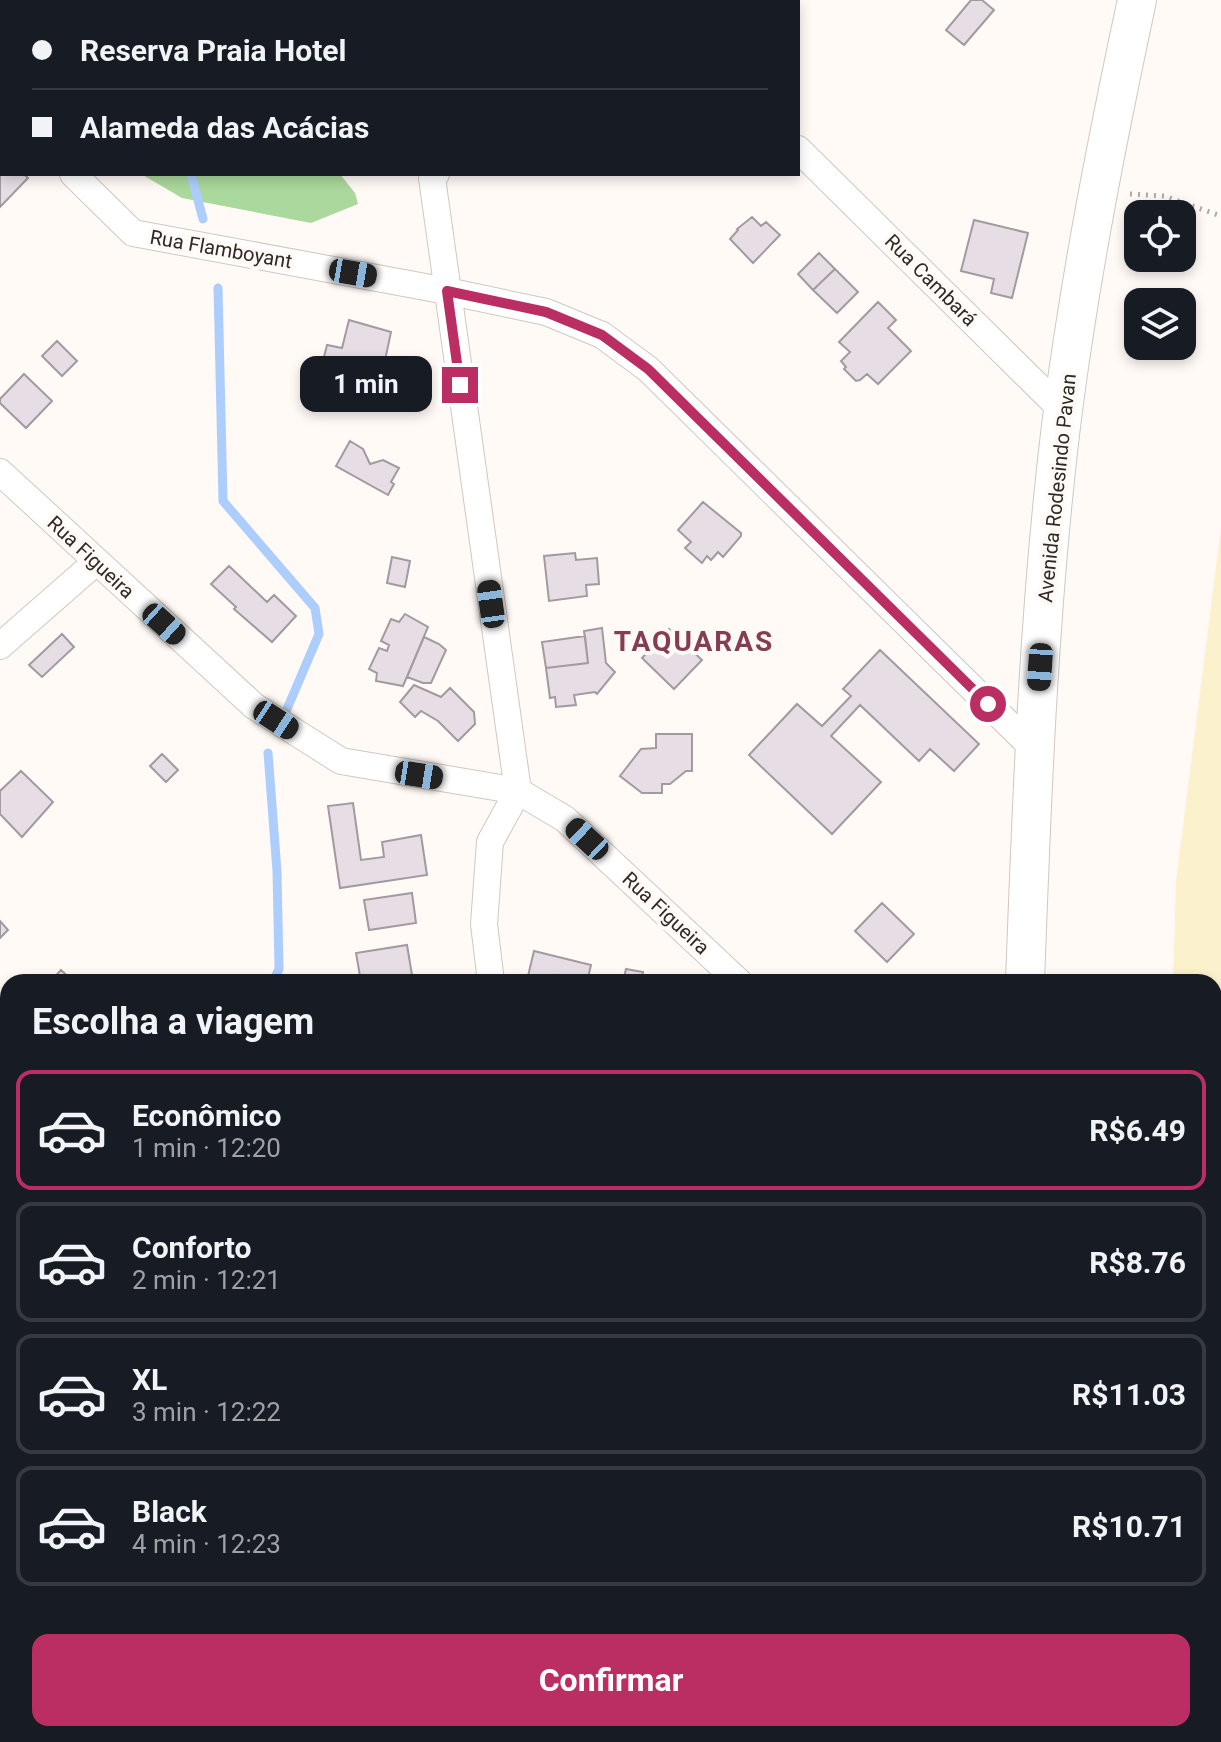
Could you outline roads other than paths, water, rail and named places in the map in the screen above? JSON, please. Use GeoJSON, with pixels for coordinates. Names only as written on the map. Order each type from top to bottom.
{"type":"FeatureCollection","features":[{"type":"Feature","properties":{"kind":"main road","name":"Avenida Rodesindo Pavan"},"geometry":{"type":"LineString","coordinates":[[1025,974],[1034,749],[1063,411],[1097,188],[1137,0]]}},
{"type":"Feature","properties":{"kind":"street","name":"Rua Cambará"},"geometry":{"type":"LineString","coordinates":[[800,151],[1063,411]]}},
{"type":"Feature","properties":{"kind":"street","name":"Rua Flamboyant"},"geometry":{"type":"LineString","coordinates":[[75,176],[133,233],[546,312],[602,335],[648,369],[1034,749]]}},
{"type":"Feature","properties":{"kind":"street"},"geometry":{"type":"LineString","coordinates":[[434,176],[447,291],[518,791],[490,842],[484,924],[490,974]]}},
{"type":"Feature","properties":{"kind":"street","name":"Rua Figueira"},"geometry":{"type":"LineString","coordinates":[[0,472],[254,706],[341,761],[518,791],[565,819],[730,974]]}},
{"type":"Feature","properties":{"kind":"street"},"geometry":{"type":"LineString","coordinates":[[0,646],[96,562]]}},
{"type":"Feature","properties":{"kind":"waterway"},"geometry":{"type":"LineString","coordinates":[[192,176],[203,219]]}},
{"type":"Feature","properties":{"kind":"waterway"},"geometry":{"type":"LineString","coordinates":[[218,288],[223,501],[315,608],[319,634],[287,709]]}},
{"type":"Feature","properties":{"kind":"waterway"},"geometry":{"type":"LineString","coordinates":[[268,753],[277,871],[277,974]]}},
{"type":"Feature","properties":{"kind":"district","name":"TAQUARAS"},"geometry":{"type":"Point","coordinates":[694,641]}}]}
